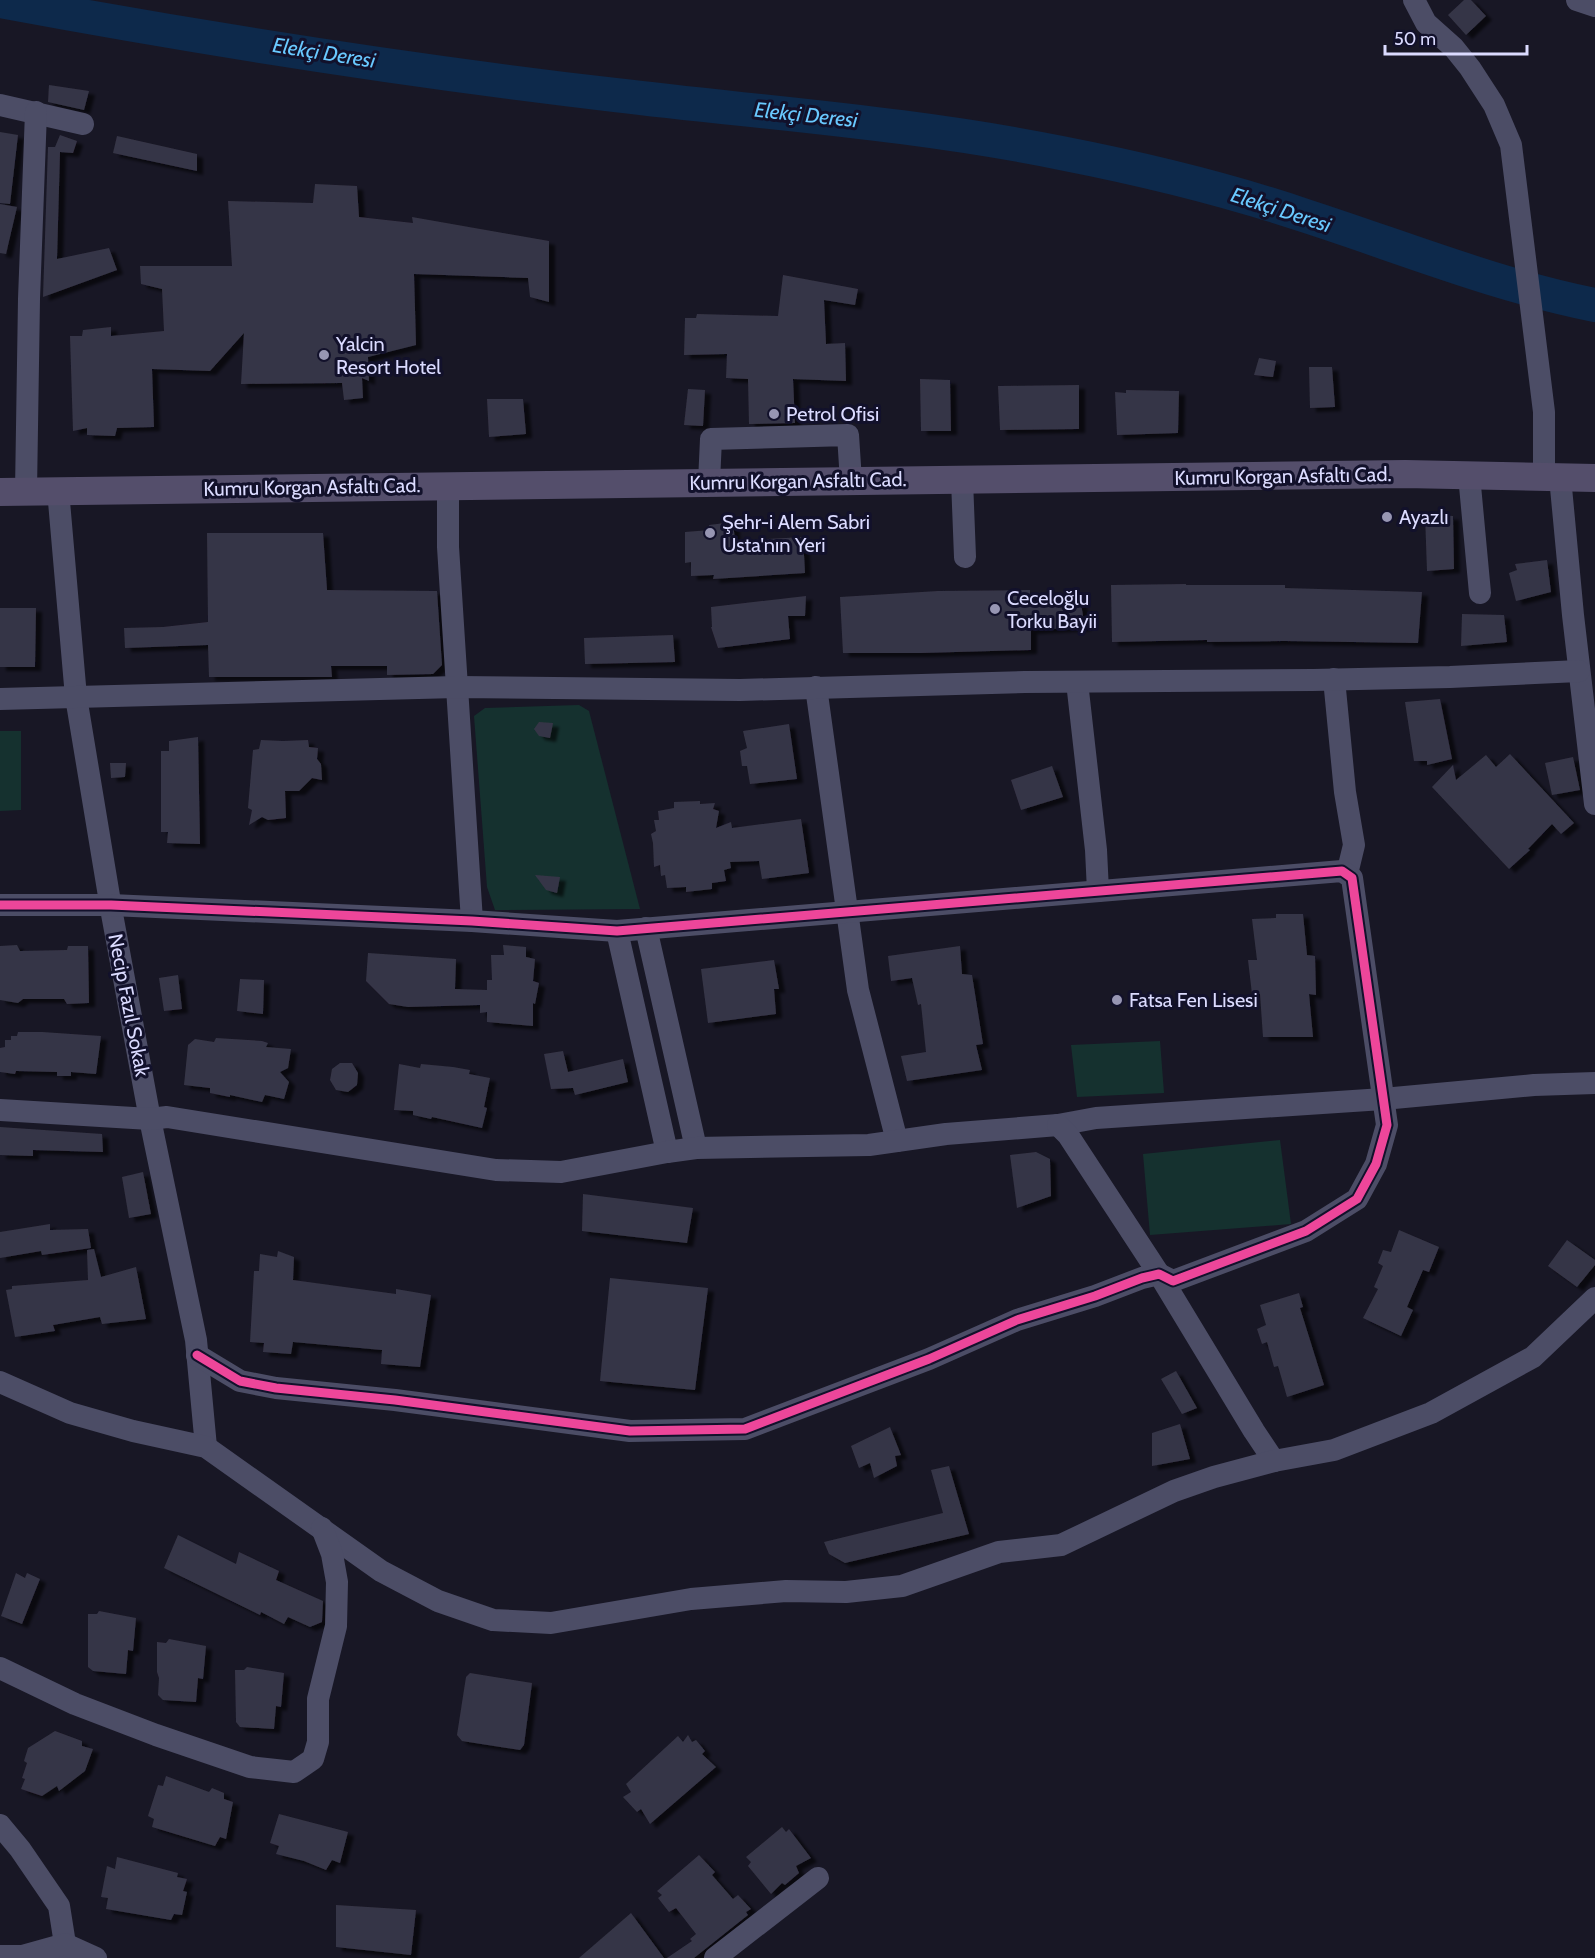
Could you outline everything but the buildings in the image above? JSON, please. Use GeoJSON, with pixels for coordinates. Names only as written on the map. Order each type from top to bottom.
{"type":"FeatureCollection","features":[{"type":"Feature","properties":{"kind":"main road","name":"Kumru Korgan Asfaltı Cad."},"geometry":{"type":"LineString","coordinates":[[13,491],[1405,474],[1595,478]]}},
{"type":"Feature","properties":{"kind":"street"},"geometry":{"type":"LineString","coordinates":[[1414,0],[1425,23],[1454,48],[1470,68],[1494,105],[1511,145],[1595,804]]}},
{"type":"Feature","properties":{"kind":"street"},"geometry":{"type":"LineString","coordinates":[[1577,0],[1595,6]]}},
{"type":"Feature","properties":{"kind":"street"},"geometry":{"type":"LineString","coordinates":[[0,105],[83,124]]}},
{"type":"Feature","properties":{"kind":"street"},"geometry":{"type":"LineString","coordinates":[[13,491],[29,311],[36,112]]}},
{"type":"Feature","properties":{"kind":"street"},"geometry":{"type":"LineString","coordinates":[[709,482],[711,439],[848,435],[851,481]]}},
{"type":"Feature","properties":{"kind":"street"},"geometry":{"type":"LineString","coordinates":[[1469,475],[1480,593]]}},
{"type":"Feature","properties":{"kind":"street"},"geometry":{"type":"LineString","coordinates":[[962,480],[965,557]]}},
{"type":"Feature","properties":{"kind":"street"},"geometry":{"type":"LineString","coordinates":[[448,486],[448,547],[472,921]]}},
{"type":"Feature","properties":{"kind":"street","name":"Necip Fazıl Sokak"},"geometry":{"type":"LineString","coordinates":[[58,490],[76,697],[150,1119],[194,1329],[206,1447]]}},
{"type":"Feature","properties":{"kind":"street"},"geometry":{"type":"LineString","coordinates":[[0,699],[457,687],[740,690],[1334,679],[1579,670]]}},
{"type":"Feature","properties":{"kind":"street"},"geometry":{"type":"LineString","coordinates":[[1334,679],[1345,792],[1354,845],[1347,874]]}},
{"type":"Feature","properties":{"kind":"street"},"geometry":{"type":"LineString","coordinates":[[1077,682],[1096,850],[1098,891]]}},
{"type":"Feature","properties":{"kind":"street"},"geometry":{"type":"LineString","coordinates":[[816,687],[858,990],[897,1141]]}},
{"type":"Feature","properties":{"kind":"street"},"geometry":{"type":"LineString","coordinates":[[0,905],[111,905],[472,921],[617,931],[1342,872],[1352,878],[1387,1125],[1376,1164],[1357,1199],[1306,1231],[1173,1281],[1158,1274],[1017,1320],[929,1359],[745,1429],[630,1431],[394,1400],[276,1388],[240,1381],[197,1355]]}},
{"type":"Feature","properties":{"kind":"street"},"geometry":{"type":"LineString","coordinates":[[646,928],[696,1148]]}},
{"type":"Feature","properties":{"kind":"street"},"geometry":{"type":"LineString","coordinates":[[617,931],[667,1152]]}},
{"type":"Feature","properties":{"kind":"street"},"geometry":{"type":"LineString","coordinates":[[0,1110],[150,1119],[167,1117],[496,1170],[561,1172],[696,1148],[869,1145],[946,1134],[1058,1125],[1096,1118],[1383,1099],[1534,1085],[1595,1083]]}},
{"type":"Feature","properties":{"kind":"street"},"geometry":{"type":"LineString","coordinates":[[1058,1125],[1068,1135],[1158,1274],[1274,1461]]}},
{"type":"Feature","properties":{"kind":"street"},"geometry":{"type":"LineString","coordinates":[[0,1382],[70,1413],[133,1431],[206,1447],[381,1571],[438,1601],[493,1620],[551,1623],[691,1599],[786,1591],[846,1592],[902,1586],[999,1552],[1061,1545],[1174,1491],[1214,1477],[1274,1461],[1334,1450],[1431,1413],[1533,1357],[1595,1298]]}},
{"type":"Feature","properties":{"kind":"street"},"geometry":{"type":"LineString","coordinates":[[0,1668],[75,1704],[156,1735],[250,1767],[294,1772],[313,1759],[318,1742],[318,1699],[336,1626],[337,1582],[332,1554],[322,1528]]}},
{"type":"Feature","properties":{"kind":"street"},"geometry":{"type":"LineString","coordinates":[[0,1825],[20,1849],[59,1906],[64,1951]]}},
{"type":"Feature","properties":{"kind":"street"},"geometry":{"type":"LineString","coordinates":[[715,1958],[818,1878]]}},
{"type":"Feature","properties":{"kind":"street"},"geometry":{"type":"LineString","coordinates":[[0,1956],[64,1951],[96,1958]]}},
{"type":"Feature","properties":{"kind":"green space"},"geometry":{"type":"Polygon","coordinates":[[[579,705],[589,711],[640,909],[495,910],[487,887],[474,716],[485,708],[579,705]]]}},
{"type":"Feature","properties":{"kind":"green space"},"geometry":{"type":"Polygon","coordinates":[[[0,731],[21,731],[21,810],[0,811],[0,731]]]}},
{"type":"Feature","properties":{"kind":"green space"},"geometry":{"type":"Polygon","coordinates":[[[1160,1041],[1164,1093],[1077,1097],[1071,1045],[1160,1041]]]}},
{"type":"Feature","properties":{"kind":"green space"},"geometry":{"type":"Polygon","coordinates":[[[1280,1140],[1291,1224],[1150,1235],[1143,1154],[1280,1140]]]}},
{"type":"Feature","properties":{"kind":"waterway","name":"Elekçi Deresi"},"geometry":{"type":"LineString","coordinates":[[0,1],[384,65],[538,86],[894,126],[1061,153],[1215,188],[1306,216],[1449,265],[1521,287],[1595,305]]}},
{"type":"Feature","properties":{"kind":"cycle path"},"geometry":{"type":"LineString","coordinates":[[0,905],[111,905],[472,921],[617,931],[1342,871],[1352,878],[1387,1125],[1376,1164],[1357,1199],[1306,1231],[1173,1281],[1159,1274],[1142,1278],[1095,1296],[1017,1320],[929,1359],[745,1429],[630,1431],[395,1400],[276,1388],[240,1381],[197,1355]]}},
{"type":"Feature","properties":{"kind":"place","name":"Yalcin Resort Hotel"},"geometry":{"type":"Point","coordinates":[324,355]}},
{"type":"Feature","properties":{"kind":"place","name":"Petrol Ofisi"},"geometry":{"type":"Point","coordinates":[774,414]}},
{"type":"Feature","properties":{"kind":"place","name":"Ayazlı"},"geometry":{"type":"Point","coordinates":[1387,517]}},
{"type":"Feature","properties":{"kind":"place","name":"Şehr-i Alem Sabri Usta'nın Yeri"},"geometry":{"type":"Point","coordinates":[710,533]}},
{"type":"Feature","properties":{"kind":"place","name":"Ceceloğlu Torku Bayii"},"geometry":{"type":"Point","coordinates":[995,609]}},
{"type":"Feature","properties":{"kind":"place","name":"Fatsa Fen Lisesi"},"geometry":{"type":"Point","coordinates":[1117,1000]}}]}
